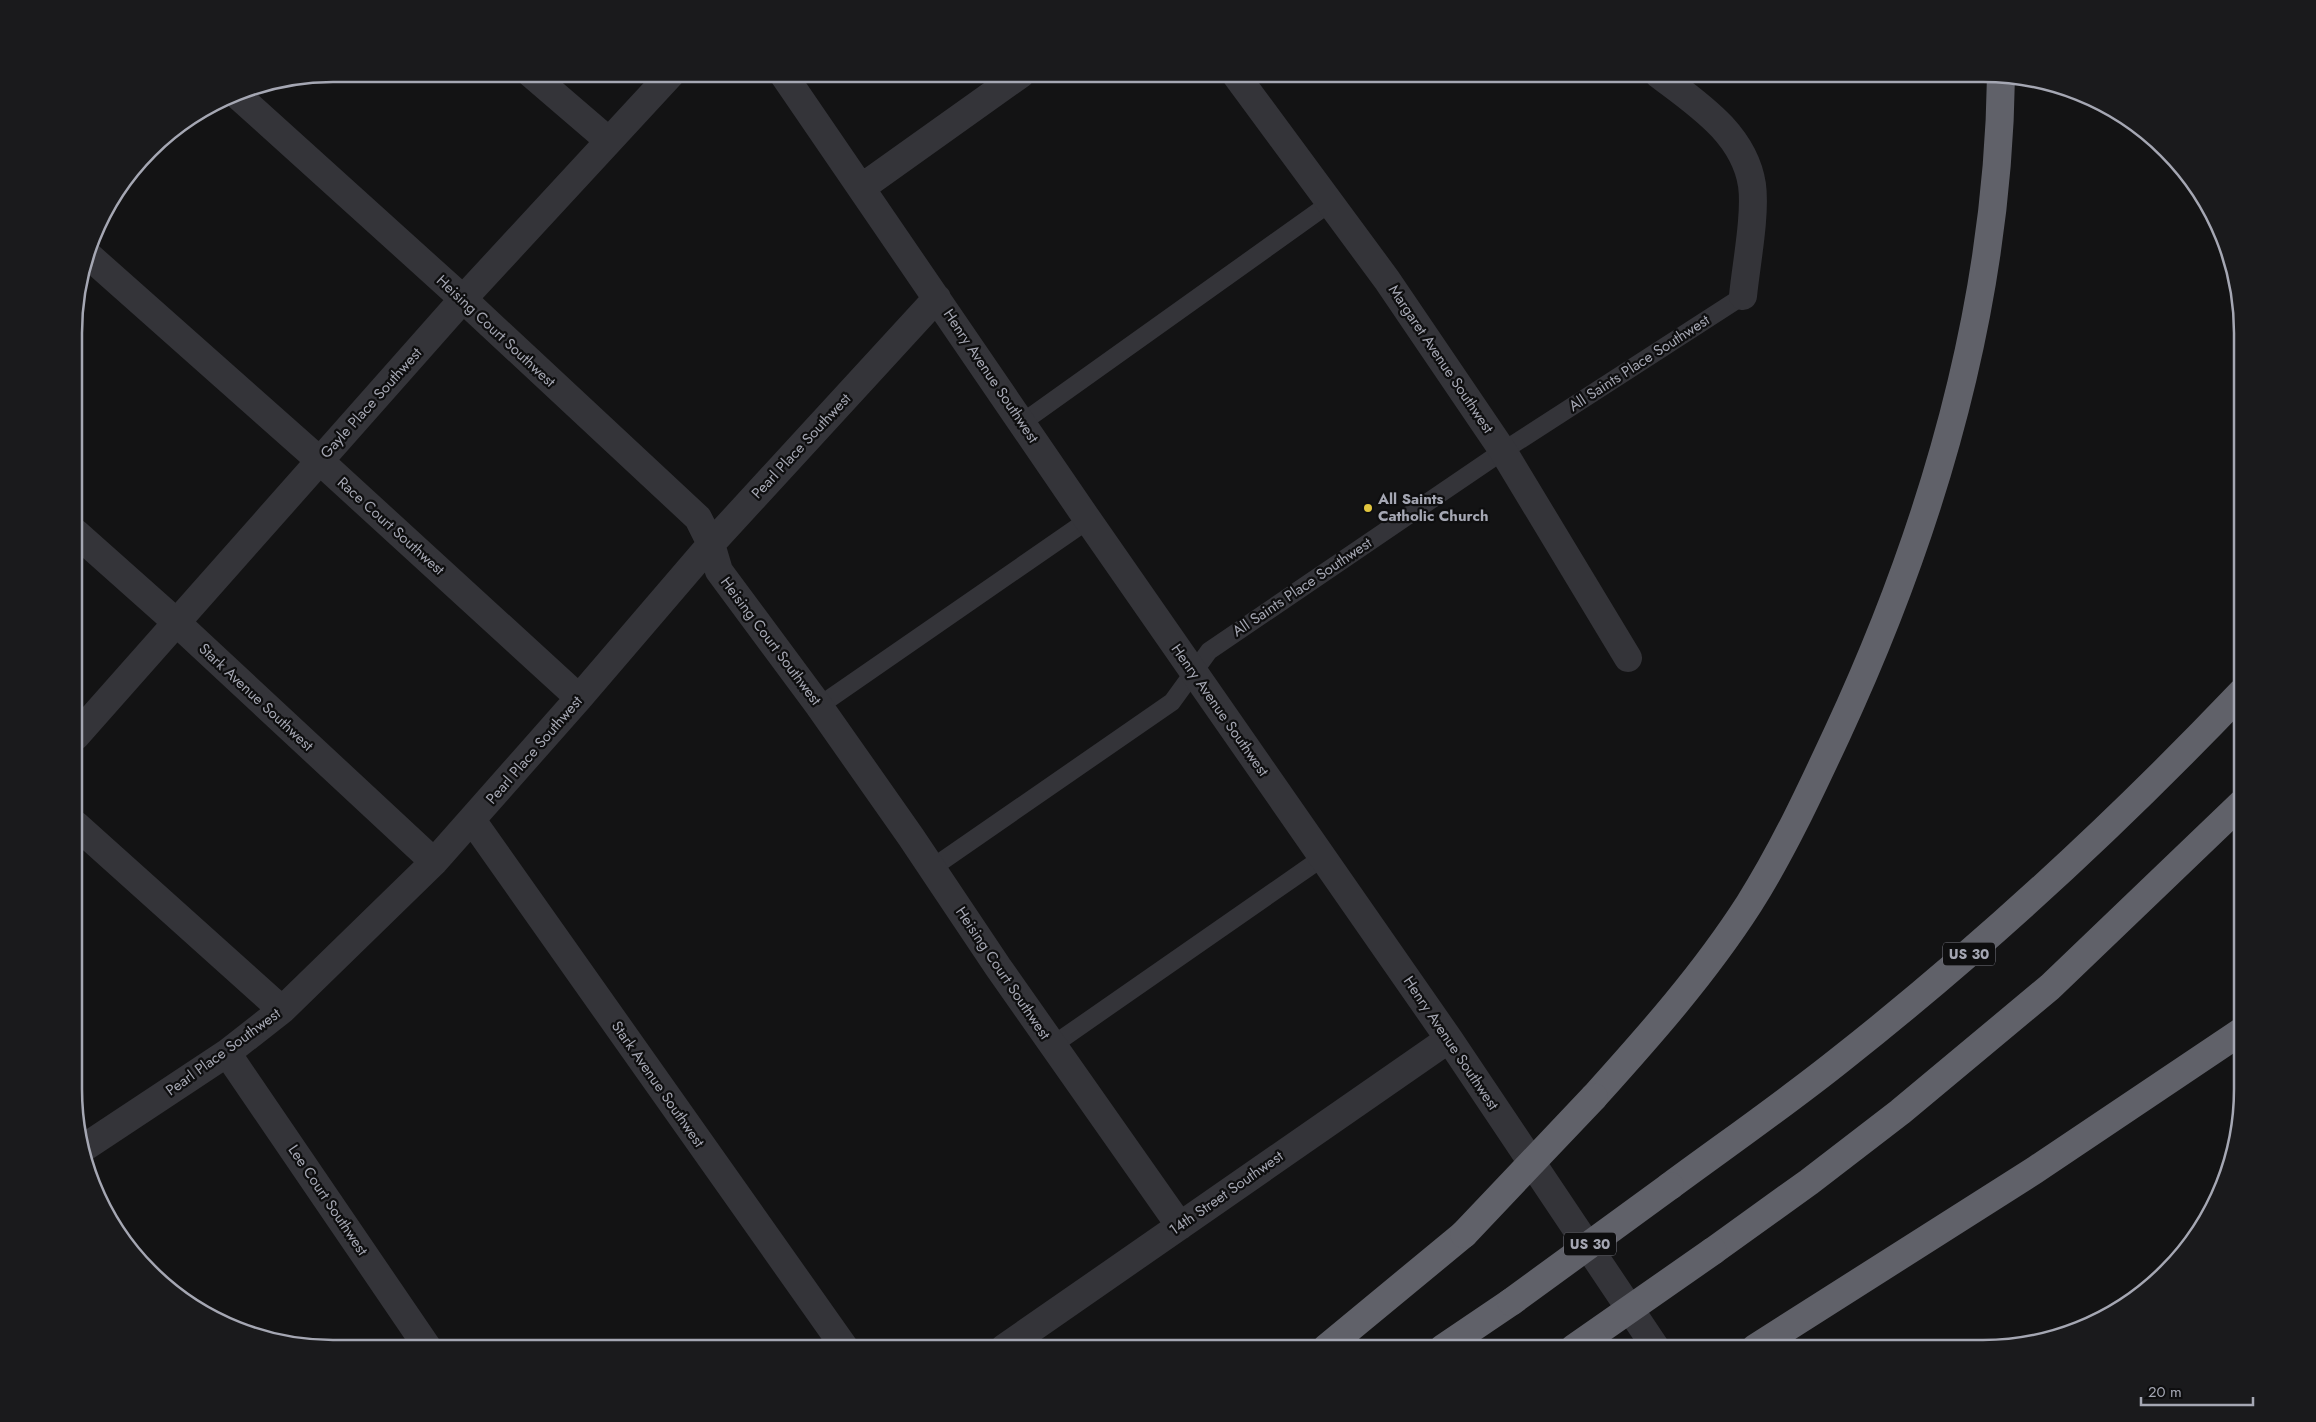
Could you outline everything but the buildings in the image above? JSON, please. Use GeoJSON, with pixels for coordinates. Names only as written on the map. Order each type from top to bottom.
{"type":"FeatureCollection","features":[{"type":"Feature","properties":{"kind":"highway"},"geometry":{"type":"LineString","coordinates":[[1336,1340],[1464,1234],[1594,1098],[1645,1041],[1698,977],[1749,904],[1799,814],[1865,672],[1897,594],[1926,514],[1949,433],[1969,351],[1985,268],[1995,184],[2001,83]]}},
{"type":"Feature","properties":{"kind":"highway","name":"US 30"},"geometry":{"type":"LineString","coordinates":[[1455,1340],[1511,1302],[1840,1060],[1964,957],[2063,870],[2233,701]]}},
{"type":"Feature","properties":{"kind":"highway"},"geometry":{"type":"LineString","coordinates":[[1585,1340],[1809,1182],[1900,1112],[2050,988],[2233,812]]}},
{"type":"Feature","properties":{"kind":"highway"},"geometry":{"type":"LineString","coordinates":[[1768,1340],[2035,1170],[2233,1038]]}},
{"type":"Feature","properties":{"kind":"street"},"geometry":{"type":"LineString","coordinates":[[540,82],[608,141]]}},
{"type":"Feature","properties":{"kind":"street","name":"Gayle Place Southwest"},"geometry":{"type":"LineString","coordinates":[[82,729],[463,299],[663,82]]}},
{"type":"Feature","properties":{"kind":"street","name":"Henry Avenue Southwest"},"geometry":{"type":"LineString","coordinates":[[788,82],[1023,422],[1088,520],[1449,1039],[1651,1340]]}},
{"type":"Feature","properties":{"kind":"street"},"geometry":{"type":"LineString","coordinates":[[861,188],[1010,82]]}},
{"type":"Feature","properties":{"kind":"street","name":"Margaret Avenue Southwest"},"geometry":{"type":"LineString","coordinates":[[1240,82],[1387,280],[1502,450],[1628,658]]}},
{"type":"Feature","properties":{"kind":"street"},"geometry":{"type":"LineString","coordinates":[[1668,82],[1719,123],[1734,142],[1745,163],[1752,184],[1753,201],[1743,296]]}},
{"type":"Feature","properties":{"kind":"street","name":"Heising Court Southwest"},"geometry":{"type":"LineString","coordinates":[[243,100],[463,299],[698,518],[711,544],[719,571],[819,706],[1180,1226]]}},
{"type":"Feature","properties":{"kind":"street","name":"Race Court Southwest"},"geometry":{"type":"LineString","coordinates":[[94,260],[320,461],[579,698]]}},
{"type":"Feature","properties":{"kind":"street","name":"Pearl Place Southwest"},"geometry":{"type":"LineString","coordinates":[[89,1144],[227,1053],[282,1010],[434,862],[579,698],[711,544],[937,298]]}},
{"type":"Feature","properties":{"kind":"street","name":"Stark Avenue Southwest"},"geometry":{"type":"LineString","coordinates":[[82,538],[176,622],[434,862]]}},
{"type":"Feature","properties":{"kind":"street","name":"Stark Avenue Southwest"},"geometry":{"type":"LineString","coordinates":[[472,820],[839,1340]]}},
{"type":"Feature","properties":{"kind":"street"},"geometry":{"type":"LineString","coordinates":[[82,830],[282,1010]]}},
{"type":"Feature","properties":{"kind":"street","name":"14th Street Southwest"},"geometry":{"type":"LineString","coordinates":[[1016,1340],[1449,1039]]}},
{"type":"Feature","properties":{"kind":"street","name":"Lee Court Southwest"},"geometry":{"type":"LineString","coordinates":[[227,1053],[423,1340]]}},
{"type":"Feature","properties":{"kind":"lane"},"geometry":{"type":"LineString","coordinates":[[1023,422],[1330,203]]}},
{"type":"Feature","properties":{"kind":"lane","name":"All Saints Place Southwest"},"geometry":{"type":"LineString","coordinates":[[932,868],[1172,702],[1193,670],[1209,651],[1502,450],[1743,296]]}},
{"type":"Feature","properties":{"kind":"lane"},"geometry":{"type":"LineString","coordinates":[[819,706],[1088,520]]}},
{"type":"Feature","properties":{"kind":"lane"},"geometry":{"type":"LineString","coordinates":[[1053,1045],[1322,858]]}},
{"type":"Feature","properties":{"kind":"place","name":"All Saints Catholic Church"},"geometry":{"type":"Point","coordinates":[1368,508]}}]}
